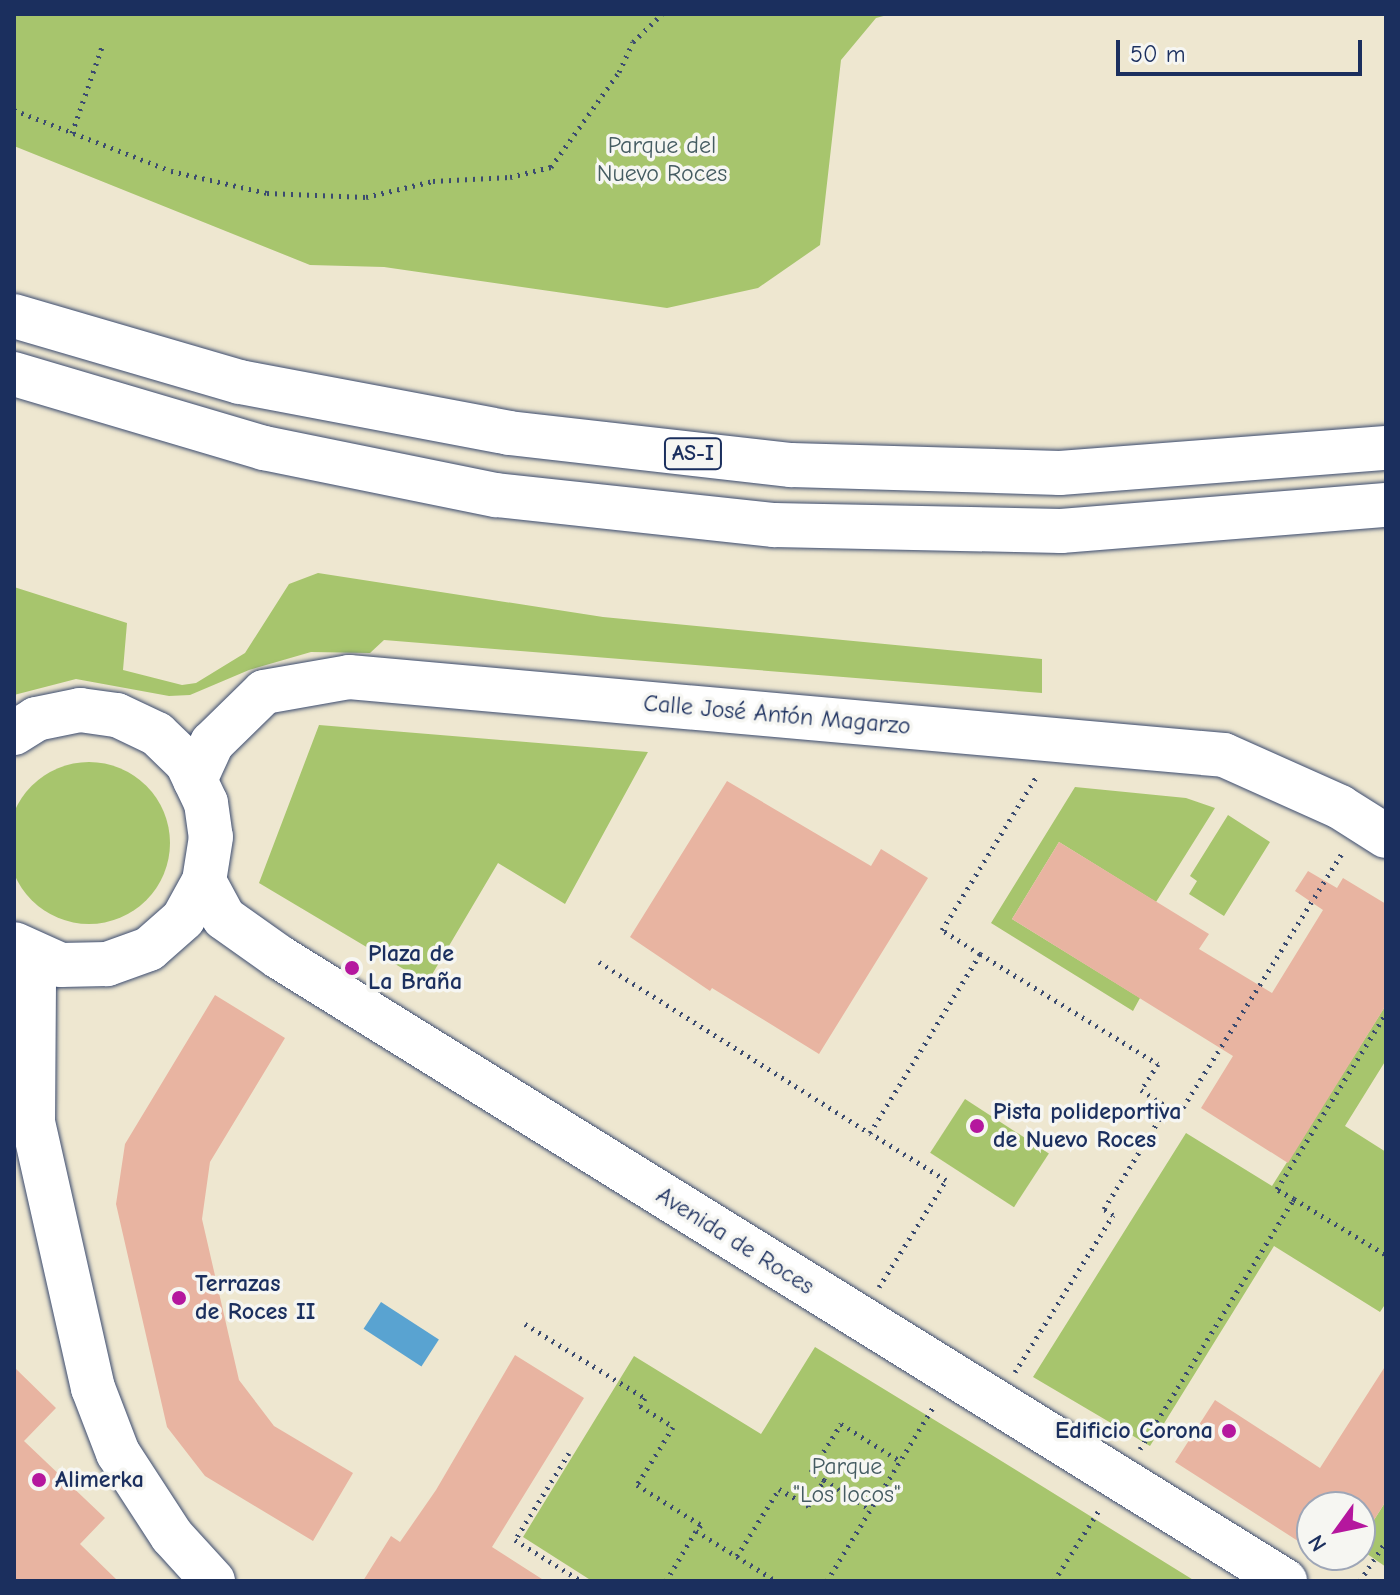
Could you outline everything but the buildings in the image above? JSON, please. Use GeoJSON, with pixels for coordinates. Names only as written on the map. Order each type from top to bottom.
{"type":"FeatureCollection","features":[{"type":"Feature","properties":{"kind":"main road","name":"AS-I"},"geometry":{"type":"LineString","coordinates":[[14,316],[270,388],[509,433],[791,465],[1060,473],[1386,448]]}},
{"type":"Feature","properties":{"kind":"main road"},"geometry":{"type":"LineString","coordinates":[[14,374],[264,448],[496,495],[774,525],[1061,531],[1386,505]]}},
{"type":"Feature","properties":{"kind":"main road","name":"Calle José Antón Magarzo"},"geometry":{"type":"LineString","coordinates":[[195,780],[212,743],[264,692],[349,677],[1224,755],[1340,807],[1386,836]]}},
{"type":"Feature","properties":{"kind":"main road"},"geometry":{"type":"LineString","coordinates":[[14,733],[36,719],[80,710],[117,715],[157,734],[187,763],[206,803],[211,837],[204,881],[183,919],[135,954],[107,964],[61,965],[16,958]]}},
{"type":"Feature","properties":{"kind":"main road","name":"Avenida de Roces"},"geometry":{"type":"LineString","coordinates":[[204,881],[224,918],[279,957],[1285,1581]]}},
{"type":"Feature","properties":{"kind":"main road"},"geometry":{"type":"LineString","coordinates":[[16,958],[34,982],[33,1122],[93,1388],[118,1453],[172,1536],[213,1581]]}},
{"type":"Feature","properties":{"kind":"path"},"geometry":{"type":"LineString","coordinates":[[14,110],[171,171],[312,199],[366,197],[433,181],[510,177],[551,167],[619,72],[633,42],[662,14]]}},
{"type":"Feature","properties":{"kind":"path"},"geometry":{"type":"LineString","coordinates":[[72,133],[102,47]]}},
{"type":"Feature","properties":{"kind":"path"},"geometry":{"type":"LineString","coordinates":[[1037,775],[942,930],[1158,1064],[1141,1090],[1179,1114],[1344,848]]}},
{"type":"Feature","properties":{"kind":"path"},"geometry":{"type":"LineString","coordinates":[[870,1133],[980,954]]}},
{"type":"Feature","properties":{"kind":"path"},"geometry":{"type":"LineString","coordinates":[[599,962],[946,1180],[879,1288]]}},
{"type":"Feature","properties":{"kind":"path"},"geometry":{"type":"LineString","coordinates":[[1386,1013],[1277,1189],[1386,1255]]}},
{"type":"Feature","properties":{"kind":"path"},"geometry":{"type":"LineString","coordinates":[[1015,1372],[1113,1215],[1104,1209],[1167,1107]]}},
{"type":"Feature","properties":{"kind":"path"},"geometry":{"type":"LineString","coordinates":[[1139,1450],[1294,1199]]}},
{"type":"Feature","properties":{"kind":"path"},"geometry":{"type":"LineString","coordinates":[[525,1324],[645,1398],[640,1406],[673,1427],[637,1485],[701,1525],[666,1581]]}},
{"type":"Feature","properties":{"kind":"path"},"geometry":{"type":"LineString","coordinates":[[827,1581],[937,1402]]}},
{"type":"Feature","properties":{"kind":"path"},"geometry":{"type":"LineString","coordinates":[[870,1509],[811,1472],[841,1424],[900,1461]]}},
{"type":"Feature","properties":{"kind":"path"},"geometry":{"type":"LineString","coordinates":[[569,1453],[515,1540],[581,1581]]}},
{"type":"Feature","properties":{"kind":"path"},"geometry":{"type":"LineString","coordinates":[[737,1556],[779,1489],[808,1506],[824,1480]]}},
{"type":"Feature","properties":{"kind":"path"},"geometry":{"type":"LineString","coordinates":[[1054,1581],[1101,1506]]}},
{"type":"Feature","properties":{"kind":"path"},"geometry":{"type":"LineString","coordinates":[[696,1531],[776,1581]]}},
{"type":"Feature","properties":{"kind":"path"},"geometry":{"type":"LineString","coordinates":[[1360,1581],[1386,1541]]}},
{"type":"Feature","properties":{"kind":"green space","name":"Parque del Nuevo Roces"},"geometry":{"type":"Polygon","coordinates":[[[14,14],[891,14],[876,18],[841,60],[820,245],[758,288],[667,308],[384,267],[310,265],[14,146],[14,14]]]}},
{"type":"Feature","properties":{"kind":"green space"},"geometry":{"type":"Polygon","coordinates":[[[318,573],[603,617],[1042,659],[1042,693],[384,640],[370,653],[311,652],[249,670],[190,695],[169,696],[76,679],[14,695],[14,587],[127,623],[123,670],[182,685],[196,683],[245,653],[289,584],[318,573]]]}},
{"type":"Feature","properties":{"kind":"green space"},"geometry":{"type":"Polygon","coordinates":[[[319,725],[648,752],[565,904],[498,863],[427,983],[259,883],[319,725]]]}},
{"type":"Feature","properties":{"kind":"green space"},"geometry":{"type":"Polygon","coordinates":[[[89,762],[120,768],[146,786],[164,812],[170,843],[164,874],[146,900],[120,918],[89,924],[58,918],[32,900],[14,874],[8,843],[14,812],[32,786],[58,768],[89,762]]]}},
{"type":"Feature","properties":{"kind":"green space"},"geometry":{"type":"Polygon","coordinates":[[[1075,787],[1186,798],[1215,808],[1156,902],[1059,842],[1012,919],[1140,998],[1133,1011],[991,923],[1075,787]]]}},
{"type":"Feature","properties":{"kind":"green space"},"geometry":{"type":"Polygon","coordinates":[[[1228,815],[1270,842],[1224,916],[1189,894],[1197,881],[1190,876],[1228,815]]]}},
{"type":"Feature","properties":{"kind":"green space"},"geometry":{"type":"Polygon","coordinates":[[[1386,1005],[1386,1060],[1345,1126],[1386,1152],[1386,1303],[1380,1312],[1274,1246],[1150,1446],[1033,1377],[1186,1133],[1272,1186],[1386,1005]]]}},
{"type":"Feature","properties":{"kind":"green space","name":"Pista polideportiva de Nuevo Roces"},"geometry":{"type":"Polygon","coordinates":[[[965,1099],[1049,1153],[1014,1207],[930,1153],[965,1099]]]}},
{"type":"Feature","properties":{"kind":"green space","name":"Parque \"Los locos\""},"geometry":{"type":"Polygon","coordinates":[[[815,1347],[1195,1581],[592,1581],[523,1537],[634,1356],[761,1434],[815,1347]]]}},
{"type":"Feature","properties":{"kind":"green space"},"geometry":{"type":"Polygon","coordinates":[[[1386,1501],[1386,1567],[1376,1560],[1376,1517],[1386,1501]]]}},
{"type":"Feature","properties":{"kind":"water"},"geometry":{"type":"Polygon","coordinates":[[[381,1302],[439,1340],[421,1366],[364,1329],[381,1302]]]}},
{"type":"Feature","properties":{"kind":"place","name":"Plaza de La Braña"},"geometry":{"type":"Point","coordinates":[352,968]}},
{"type":"Feature","properties":{"kind":"place","name":"Pista polideportiva de Nuevo Roces"},"geometry":{"type":"Point","coordinates":[977,1126]}},
{"type":"Feature","properties":{"kind":"place","name":"Terrazas de Roces II"},"geometry":{"type":"Point","coordinates":[179,1298]}},
{"type":"Feature","properties":{"kind":"place","name":"Edificio Corona"},"geometry":{"type":"Point","coordinates":[1229,1431]}},
{"type":"Feature","properties":{"kind":"place","name":"Alimerka"},"geometry":{"type":"Point","coordinates":[39,1480]}}]}
